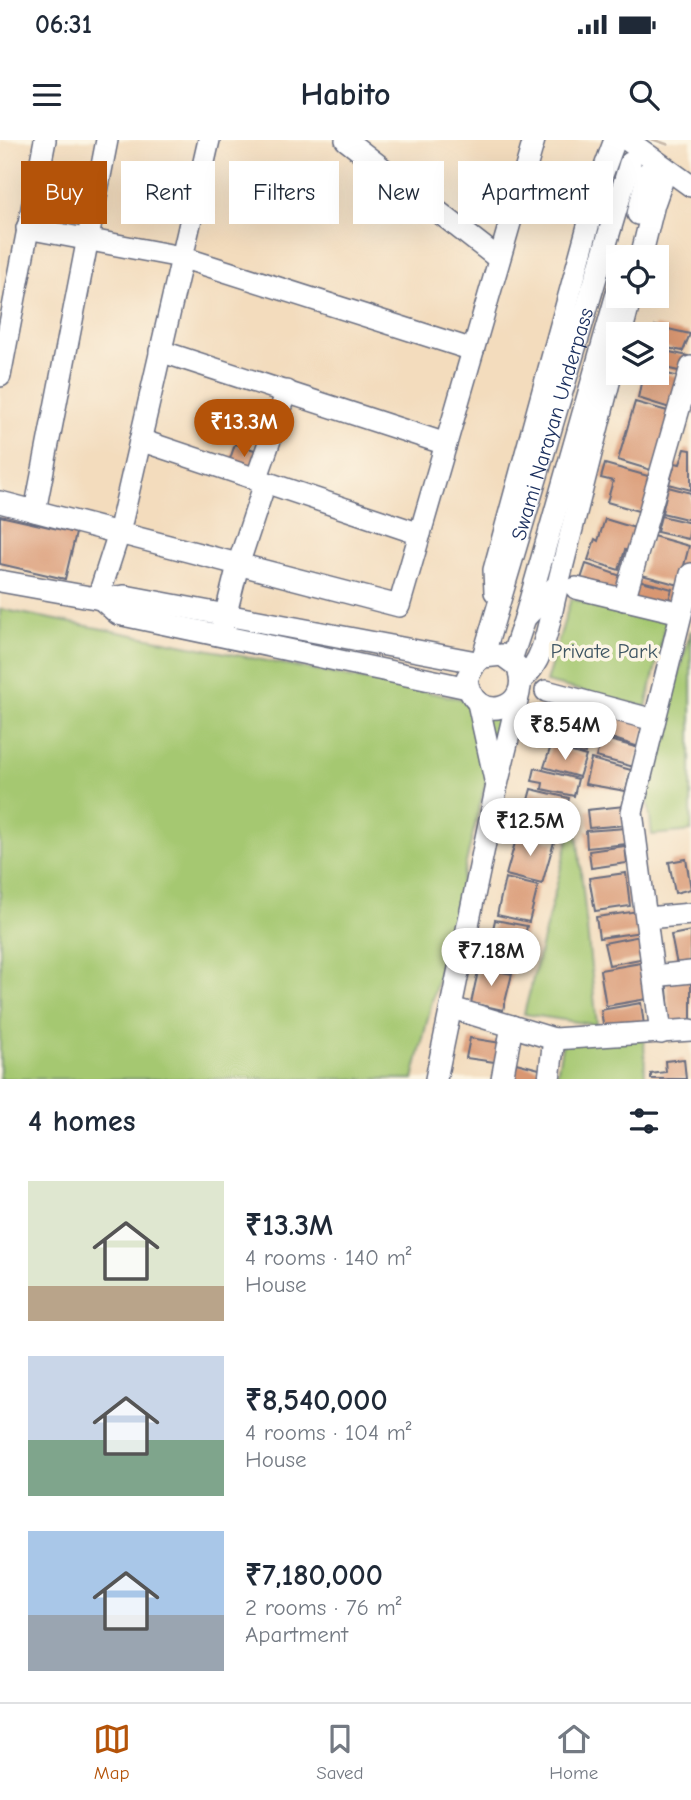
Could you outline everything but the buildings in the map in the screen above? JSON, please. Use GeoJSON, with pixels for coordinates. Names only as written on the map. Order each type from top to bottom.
{"type":"FeatureCollection","features":[{"type":"Feature","properties":{"kind":"street"},"geometry":{"type":"LineString","coordinates":[[0,376],[45,140]]}},
{"type":"Feature","properties":{"kind":"street"},"geometry":{"type":"LineString","coordinates":[[36,511],[107,140]]}},
{"type":"Feature","properties":{"kind":"street"},"geometry":{"type":"LineString","coordinates":[[100,599],[119,533],[209,140]]}},
{"type":"Feature","properties":{"kind":"street"},"geometry":{"type":"LineString","coordinates":[[0,502],[399,606],[534,140]]}},
{"type":"Feature","properties":{"kind":"street"},"geometry":{"type":"LineString","coordinates":[[499,604],[494,570],[602,175],[615,140]]}},
{"type":"Feature","properties":{"kind":"street"},"geometry":{"type":"LineString","coordinates":[[627,140],[648,169],[654,204],[643,245]]}},
{"type":"Feature","properties":{"kind":"street"},"geometry":{"type":"LineString","coordinates":[[348,141],[499,259]]}},
{"type":"Feature","properties":{"kind":"street"},"geometry":{"type":"LineString","coordinates":[[648,169],[691,186]]}},
{"type":"Feature","properties":{"kind":"street"},"geometry":{"type":"LineString","coordinates":[[630,245],[648,169]]}},
{"type":"Feature","properties":{"kind":"street","name":"Swami Narayan Underpass"},"geometry":{"type":"LineString","coordinates":[[480,659],[648,169]]}},
{"type":"Feature","properties":{"kind":"street"},"geometry":{"type":"LineString","coordinates":[[27,229],[181,257],[473,350]]}},
{"type":"Feature","properties":{"kind":"street","name":"Swami Narayan Underpass"},"geometry":{"type":"LineString","coordinates":[[510,660],[525,618],[613,308]]}},
{"type":"Feature","properties":{"kind":"street"},"geometry":{"type":"LineString","coordinates":[[160,351],[446,444]]}},
{"type":"Feature","properties":{"kind":"street"},"geometry":{"type":"LineString","coordinates":[[624,600],[691,368]]}},
{"type":"Feature","properties":{"kind":"street"},"geometry":{"type":"LineString","coordinates":[[0,581],[100,599],[125,596],[473,696],[496,708],[505,706],[531,673],[567,586],[610,385]]}},
{"type":"Feature","properties":{"kind":"street"},"geometry":{"type":"LineString","coordinates":[[223,625],[287,391]]}},
{"type":"Feature","properties":{"kind":"street"},"geometry":{"type":"LineString","coordinates":[[140,440],[420,534]]}},
{"type":"Feature","properties":{"kind":"street"},"geometry":{"type":"LineString","coordinates":[[661,1033],[632,812],[691,574]]}},
{"type":"Feature","properties":{"kind":"street"},"geometry":{"type":"LineString","coordinates":[[525,618],[567,586]]}},
{"type":"Feature","properties":{"kind":"street"},"geometry":{"type":"LineString","coordinates":[[567,586],[681,613]]}},
{"type":"Feature","properties":{"kind":"street"},"geometry":{"type":"LineString","coordinates":[[223,625],[480,659],[493,654],[510,660],[517,666],[520,687],[436,1079]]}},
{"type":"Feature","properties":{"kind":"street"},"geometry":{"type":"LineString","coordinates":[[480,659],[467,678],[497,785]]}},
{"type":"Feature","properties":{"kind":"street"},"geometry":{"type":"LineString","coordinates":[[546,691],[654,720]]}},
{"type":"Feature","properties":{"kind":"street"},"geometry":{"type":"LineString","coordinates":[[647,918],[691,914]]}},
{"type":"Feature","properties":{"kind":"street"},"geometry":{"type":"LineString","coordinates":[[654,976],[691,972]]}},
{"type":"Feature","properties":{"kind":"street"},"geometry":{"type":"LineString","coordinates":[[452,1007],[554,1039],[691,1030]]}},
{"type":"Feature","properties":{"kind":"street"},"geometry":{"type":"LineString","coordinates":[[502,1079],[512,1026]]}},
{"type":"Feature","properties":{"kind":"street"},"geometry":{"type":"LineString","coordinates":[[549,1079],[554,1039]]}},
{"type":"Feature","properties":{"kind":"green space","name":"Private Park"},"geometry":{"type":"Polygon","coordinates":[[[571,599],[667,619],[646,707],[546,682],[571,599]]]}},
{"type":"Feature","properties":{"kind":"green space"},"geometry":{"type":"Polygon","coordinates":[[[0,609],[504,707],[413,1079],[0,1079],[0,609]]]}},
{"type":"Feature","properties":{"kind":"green space"},"geometry":{"type":"Polygon","coordinates":[[[691,630],[691,831],[652,835],[647,792],[691,630]]]}},
{"type":"Feature","properties":{"kind":"green space"},"geometry":{"type":"Polygon","coordinates":[[[570,832],[577,833],[597,1025],[524,1014],[570,832]]]}},
{"type":"Feature","properties":{"kind":"green space"},"geometry":{"type":"Polygon","coordinates":[[[644,1034],[645,1079],[556,1079],[563,1041],[644,1034]]]}},
{"type":"Feature","properties":{"kind":"tunnel"},"geometry":{"type":"LineString","coordinates":[[648,172],[659,140]]}}]}
